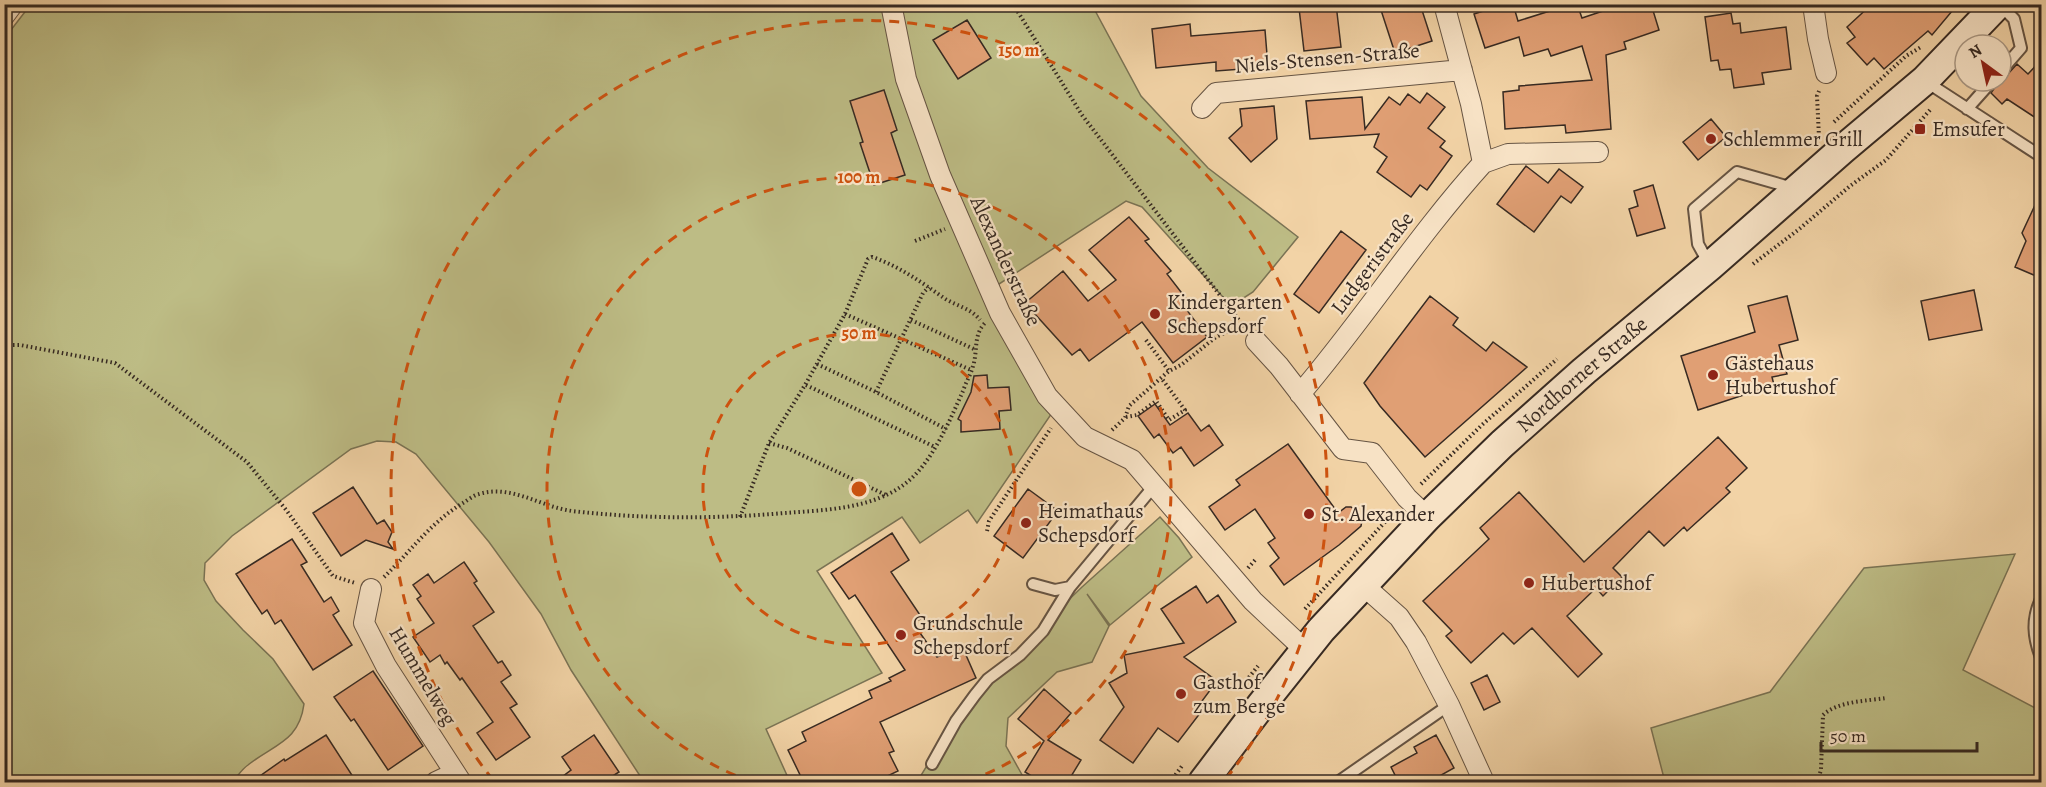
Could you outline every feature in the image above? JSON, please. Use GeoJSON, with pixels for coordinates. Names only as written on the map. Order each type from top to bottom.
{"type":"FeatureCollection","features":[{"type":"Feature","properties":{"kind":"main road","name":"Nordhorner Straße"},"geometry":{"type":"LineString","coordinates":[[1203,783],[1305,650],[1426,517],[1526,422],[1710,266],[1820,168],[1934,87],[1999,4]]}},
{"type":"Feature","properties":{"kind":"street"},"geometry":{"type":"LineString","coordinates":[[4,16],[13,4]]}},
{"type":"Feature","properties":{"kind":"street","name":"Alexanderstraße"},"geometry":{"type":"LineString","coordinates":[[891,4],[906,79],[940,175],[1000,313],[1047,396],[1085,438],[1132,460],[1253,601],[1305,650]]}},
{"type":"Feature","properties":{"kind":"street"},"geometry":{"type":"LineString","coordinates":[[1813,4],[1826,74]]}},
{"type":"Feature","properties":{"kind":"street"},"geometry":{"type":"LineString","coordinates":[[1446,5],[1483,163],[1509,154],[1598,152]]}},
{"type":"Feature","properties":{"kind":"street","name":"Niels-Stensen-Straße"},"geometry":{"type":"LineString","coordinates":[[1202,108],[1216,93],[1462,70]]}},
{"type":"Feature","properties":{"kind":"street","name":"Ludgeristraße"},"geometry":{"type":"LineString","coordinates":[[1300,393],[1334,354],[1421,237],[1483,163]]}},
{"type":"Feature","properties":{"kind":"street"},"geometry":{"type":"LineString","coordinates":[[1256,341],[1279,366],[1343,449],[1372,453],[1407,498],[1426,517]]}},
{"type":"Feature","properties":{"kind":"street"},"geometry":{"type":"LineString","coordinates":[[1363,585],[1399,617],[1416,642],[1449,705],[1484,783]]}},
{"type":"Feature","properties":{"kind":"street","name":"Hummelweg"},"geometry":{"type":"LineString","coordinates":[[371,589],[363,623],[386,666],[458,778]]}},
{"type":"Feature","properties":{"kind":"street"},"geometry":{"type":"LineString","coordinates":[[436,783],[458,778]]}},
{"type":"Feature","properties":{"kind":"lane"},"geometry":{"type":"LineString","coordinates":[[1999,4],[2014,19],[2021,48],[2013,57]]}},
{"type":"Feature","properties":{"kind":"lane"},"geometry":{"type":"LineString","coordinates":[[1934,87],[2042,157]]}},
{"type":"Feature","properties":{"kind":"lane"},"geometry":{"type":"LineString","coordinates":[[1968,109],[1982,93]]}},
{"type":"Feature","properties":{"kind":"lane"},"geometry":{"type":"LineString","coordinates":[[1710,266],[1698,244],[1694,209],[1737,172],[1796,189]]}},
{"type":"Feature","properties":{"kind":"lane"},"geometry":{"type":"LineString","coordinates":[[932,764],[956,721],[975,695],[988,679],[1020,655],[1043,631],[1070,587],[1154,486]]}},
{"type":"Feature","properties":{"kind":"lane"},"geometry":{"type":"LineString","coordinates":[[1033,584],[1055,590],[1070,587]]}},
{"type":"Feature","properties":{"kind":"lane"},"geometry":{"type":"LineString","coordinates":[[2042,597],[2037,606],[2034,639],[2042,660]]}},
{"type":"Feature","properties":{"kind":"lane"},"geometry":{"type":"LineString","coordinates":[[1338,783],[1449,705]]}},
{"type":"Feature","properties":{"kind":"path"},"geometry":{"type":"LineString","coordinates":[[1013,4],[1082,115],[1256,341]]}},
{"type":"Feature","properties":{"kind":"path"},"geometry":{"type":"LineString","coordinates":[[1820,168],[1817,96],[1826,74]]}},
{"type":"Feature","properties":{"kind":"path"},"geometry":{"type":"LineString","coordinates":[[1798,230],[1850,186],[1886,160],[1934,87]]}},
{"type":"Feature","properties":{"kind":"path"},"geometry":{"type":"LineString","coordinates":[[915,241],[961,223]]}},
{"type":"Feature","properties":{"kind":"path"},"geometry":{"type":"LineString","coordinates":[[740,517],[769,443],[806,385],[845,314],[868,259],[872,257],[883,261],[929,287],[946,300],[977,316],[982,326]]}},
{"type":"Feature","properties":{"kind":"path"},"geometry":{"type":"LineString","coordinates":[[876,392],[922,293],[929,287]]}},
{"type":"Feature","properties":{"kind":"path"},"geometry":{"type":"LineString","coordinates":[[4,345],[20,345],[115,363],[247,462],[287,511],[333,576],[371,589],[403,559],[428,530],[453,509],[479,494],[505,492],[568,510],[652,517],[740,517],[844,507],[888,496],[908,482],[935,447],[946,429],[974,364],[974,349],[982,326],[1000,313]]}},
{"type":"Feature","properties":{"kind":"path"},"geometry":{"type":"LineString","coordinates":[[845,314],[971,370]]}},
{"type":"Feature","properties":{"kind":"path"},"geometry":{"type":"LineString","coordinates":[[911,320],[974,349]]}},
{"type":"Feature","properties":{"kind":"path"},"geometry":{"type":"LineString","coordinates":[[1129,406],[1169,371],[1181,365],[1216,337],[1242,325]]}},
{"type":"Feature","properties":{"kind":"path"},"geometry":{"type":"LineString","coordinates":[[1146,340],[1169,371]]}},
{"type":"Feature","properties":{"kind":"path"},"geometry":{"type":"LineString","coordinates":[[817,364],[946,429]]}},
{"type":"Feature","properties":{"kind":"path"},"geometry":{"type":"LineString","coordinates":[[1125,418],[1137,415],[1156,401],[1169,420],[1185,410],[1162,379]]}},
{"type":"Feature","properties":{"kind":"path"},"geometry":{"type":"LineString","coordinates":[[806,385],[935,447]]}},
{"type":"Feature","properties":{"kind":"path"},"geometry":{"type":"LineString","coordinates":[[987,531],[989,521],[1061,413]]}},
{"type":"Feature","properties":{"kind":"path"},"geometry":{"type":"LineString","coordinates":[[769,443],[787,448],[888,496]]}},
{"type":"Feature","properties":{"kind":"path"},"geometry":{"type":"LineString","coordinates":[[1818,783],[1821,769],[1823,715],[1828,710],[1839,706],[1886,698]]}},
{"type":"Feature","properties":{"kind":"shaded area"},"geometry":{"type":"Polygon","coordinates":[[[31,4],[1092,5],[1141,96],[1208,168],[1298,237],[1253,292],[1231,306],[1142,207],[1126,201],[999,284],[998,311],[1054,410],[977,523],[968,510],[920,543],[902,517],[817,571],[882,673],[766,729],[790,782],[644,782],[571,670],[541,614],[489,542],[416,454],[396,442],[377,441],[351,449],[232,536],[205,563],[204,580],[216,601],[273,659],[304,704],[297,727],[284,741],[246,767],[232,782],[5,782],[4,39],[31,4]]]}},
{"type":"Feature","properties":{"kind":"shaded area"},"geometry":{"type":"Polygon","coordinates":[[[1160,517],[1192,557],[1110,625],[1087,594],[1109,626],[1092,662],[1057,672],[1008,718],[1006,746],[1026,782],[917,782],[934,754],[994,672],[1082,587],[1160,517]]]}},
{"type":"Feature","properties":{"kind":"shaded area"},"geometry":{"type":"Polygon","coordinates":[[[2015,554],[1963,670],[2041,711],[2041,782],[1665,782],[1651,728],[1770,692],[1864,568],[2015,554]]]}},
{"type":"Feature","properties":{"kind":"building"},"geometry":{"type":"Polygon","coordinates":[[[1336,4],[1341,47],[1304,51],[1299,8],[1336,4]]]}},
{"type":"Feature","properties":{"kind":"building"},"geometry":{"type":"Polygon","coordinates":[[[1379,4],[1420,4],[1432,41],[1395,53],[1379,4]]]}},
{"type":"Feature","properties":{"kind":"building"},"geometry":{"type":"Polygon","coordinates":[[[1505,4],[1513,4],[1518,21],[1572,4],[1577,4],[1582,18],[1624,4],[1651,4],[1659,30],[1624,42],[1626,49],[1606,55],[1611,129],[1566,133],[1565,125],[1505,129],[1503,92],[1519,90],[1519,86],[1592,80],[1582,46],[1551,56],[1548,49],[1524,56],[1519,37],[1485,48],[1474,14],[1505,4]]]}},
{"type":"Feature","properties":{"kind":"building"},"geometry":{"type":"Polygon","coordinates":[[[1872,4],[1958,4],[1932,35],[1928,31],[1884,69],[1874,58],[1867,65],[1847,43],[1855,37],[1847,27],[1872,4]]]}},
{"type":"Feature","properties":{"kind":"building"},"geometry":{"type":"Polygon","coordinates":[[[1731,13],[1733,24],[1740,23],[1741,33],[1786,27],[1791,69],[1762,73],[1764,84],[1734,88],[1731,69],[1720,70],[1718,60],[1711,61],[1705,17],[1731,13]]]}},
{"type":"Feature","properties":{"kind":"building"},"geometry":{"type":"Polygon","coordinates":[[[967,20],[991,58],[958,79],[933,40],[967,20]]]}},
{"type":"Feature","properties":{"kind":"building"},"geometry":{"type":"Polygon","coordinates":[[[1190,24],[1191,36],[1265,30],[1268,67],[1216,71],[1216,62],[1156,68],[1152,29],[1190,24]]]}},
{"type":"Feature","properties":{"kind":"building"},"geometry":{"type":"Polygon","coordinates":[[[2042,59],[2042,122],[2007,99],[2002,104],[1991,93],[2013,93],[2013,68],[2017,64],[2028,74],[2042,59]]]}},
{"type":"Feature","properties":{"kind":"building"},"geometry":{"type":"Polygon","coordinates":[[[884,90],[897,130],[891,133],[905,175],[874,185],[860,143],[863,142],[850,101],[884,90]]]}},
{"type":"Feature","properties":{"kind":"building"},"geometry":{"type":"Polygon","coordinates":[[[1427,93],[1445,107],[1428,128],[1445,141],[1440,147],[1452,156],[1427,190],[1420,185],[1411,197],[1377,172],[1387,157],[1374,147],[1379,134],[1310,139],[1306,101],[1362,97],[1365,129],[1389,97],[1400,105],[1408,94],[1420,103],[1427,93]]]}},
{"type":"Feature","properties":{"kind":"building"},"geometry":{"type":"Polygon","coordinates":[[[1274,106],[1277,139],[1251,162],[1229,138],[1242,126],[1240,109],[1274,106]]]}},
{"type":"Feature","properties":{"kind":"building"},"geometry":{"type":"Polygon","coordinates":[[[1711,119],[1726,137],[1698,160],[1683,142],[1711,119]]]}},
{"type":"Feature","properties":{"kind":"building"},"geometry":{"type":"Polygon","coordinates":[[[1526,166],[1548,183],[1559,169],[1583,187],[1571,203],[1561,196],[1534,232],[1497,204],[1526,166]]]}},
{"type":"Feature","properties":{"kind":"building"},"geometry":{"type":"Polygon","coordinates":[[[1653,185],[1665,228],[1637,236],[1629,209],[1638,206],[1634,191],[1653,185]]]}},
{"type":"Feature","properties":{"kind":"building"},"geometry":{"type":"Polygon","coordinates":[[[2042,190],[2042,272],[2040,268],[2036,276],[2015,267],[2026,241],[2022,233],[2042,190]]]}},
{"type":"Feature","properties":{"kind":"building"},"geometry":{"type":"Polygon","coordinates":[[[1129,217],[1149,239],[1145,241],[1171,271],[1167,274],[1191,305],[1186,309],[1207,337],[1173,363],[1142,322],[1089,361],[1080,349],[1072,355],[1025,303],[1063,271],[1088,301],[1116,280],[1089,250],[1129,217]]]}},
{"type":"Feature","properties":{"kind":"building"},"geometry":{"type":"Polygon","coordinates":[[[1341,231],[1366,250],[1319,313],[1294,294],[1341,231]]]}},
{"type":"Feature","properties":{"kind":"building"},"geometry":{"type":"Polygon","coordinates":[[[1974,290],[1982,330],[1929,340],[1921,301],[1974,290]]]}},
{"type":"Feature","properties":{"kind":"building"},"geometry":{"type":"Polygon","coordinates":[[[1430,296],[1458,318],[1453,325],[1486,351],[1493,342],[1527,367],[1425,457],[1380,406],[1364,383],[1430,296]]]}},
{"type":"Feature","properties":{"kind":"building"},"geometry":{"type":"Polygon","coordinates":[[[1787,296],[1798,340],[1779,345],[1787,374],[1772,377],[1774,385],[1698,410],[1681,356],[1755,332],[1748,306],[1787,296]]]}},
{"type":"Feature","properties":{"kind":"building"},"geometry":{"type":"Polygon","coordinates":[[[987,375],[988,388],[1009,387],[1011,410],[999,411],[1000,429],[961,432],[961,421],[958,419],[971,392],[974,376],[987,375]]]}},
{"type":"Feature","properties":{"kind":"building"},"geometry":{"type":"Polygon","coordinates":[[[1155,404],[1170,425],[1188,413],[1201,431],[1209,425],[1223,445],[1194,466],[1181,447],[1173,453],[1159,434],[1154,438],[1138,416],[1155,404]]]}},
{"type":"Feature","properties":{"kind":"building","name":"Hubertushof"},"geometry":{"type":"Polygon","coordinates":[[[1718,437],[1747,468],[1726,488],[1730,492],[1687,531],[1684,527],[1664,546],[1649,531],[1613,568],[1622,577],[1603,596],[1596,588],[1567,616],[1602,654],[1578,677],[1532,628],[1514,644],[1503,633],[1471,663],[1446,636],[1452,631],[1423,601],[1489,539],[1480,528],[1519,492],[1584,562],[1718,437]]]}},
{"type":"Feature","properties":{"kind":"building","name":"St. Alexander"},"geometry":{"type":"Polygon","coordinates":[[[1288,444],[1338,513],[1346,507],[1351,507],[1362,520],[1361,526],[1339,545],[1284,585],[1270,566],[1279,558],[1268,543],[1275,538],[1255,509],[1225,530],[1209,507],[1240,485],[1236,480],[1288,444]]]}},
{"type":"Feature","properties":{"kind":"building"},"geometry":{"type":"Polygon","coordinates":[[[353,487],[377,524],[384,520],[392,532],[388,542],[393,549],[366,540],[341,556],[313,513],[353,487]]]}},
{"type":"Feature","properties":{"kind":"building","name":"Heimathaus Schepsdorf"},"geometry":{"type":"Polygon","coordinates":[[[1028,489],[1058,511],[1023,558],[994,536],[1028,489]]]}},
{"type":"Feature","properties":{"kind":"building"},"geometry":{"type":"Polygon","coordinates":[[[892,533],[909,560],[891,572],[922,618],[913,623],[937,657],[962,646],[976,678],[880,722],[894,751],[889,753],[898,771],[873,783],[804,783],[788,750],[806,741],[802,732],[872,698],[869,691],[891,681],[889,678],[905,670],[855,595],[849,599],[831,573],[892,533]]]}},
{"type":"Feature","properties":{"kind":"building"},"geometry":{"type":"Polygon","coordinates":[[[292,539],[307,562],[301,565],[324,602],[331,597],[339,611],[333,615],[352,645],[313,670],[281,620],[275,624],[267,610],[262,614],[236,574],[292,539]]]}},
{"type":"Feature","properties":{"kind":"building"},"geometry":{"type":"Polygon","coordinates":[[[464,562],[477,581],[474,583],[494,612],[473,626],[498,663],[502,661],[511,675],[501,682],[517,704],[510,708],[530,737],[496,760],[477,733],[493,722],[462,678],[460,680],[447,662],[445,664],[440,655],[430,662],[413,637],[434,623],[417,599],[421,596],[413,585],[428,574],[434,583],[464,562]]]}},
{"type":"Feature","properties":{"kind":"building"},"geometry":{"type":"Polygon","coordinates":[[[1196,586],[1207,603],[1218,595],[1236,622],[1184,657],[1217,681],[1199,705],[1204,708],[1178,742],[1158,728],[1133,763],[1100,740],[1124,707],[1109,683],[1127,673],[1124,655],[1184,643],[1161,609],[1196,586]]]}},
{"type":"Feature","properties":{"kind":"building"},"geometry":{"type":"Polygon","coordinates":[[[373,671],[423,746],[388,770],[354,719],[351,721],[334,697],[373,671]]]}},
{"type":"Feature","properties":{"kind":"building"},"geometry":{"type":"Polygon","coordinates":[[[1487,675],[1500,702],[1484,710],[1471,683],[1487,675]]]}},
{"type":"Feature","properties":{"kind":"building"},"geometry":{"type":"Polygon","coordinates":[[[1044,689],[1071,713],[1048,740],[1081,760],[1067,783],[1043,783],[1025,772],[1044,741],[1018,719],[1044,689]]]}},
{"type":"Feature","properties":{"kind":"building"},"geometry":{"type":"Polygon","coordinates":[[[326,735],[357,783],[250,783],[284,759],[285,761],[326,735]]]}},
{"type":"Feature","properties":{"kind":"building"},"geometry":{"type":"Polygon","coordinates":[[[594,735],[619,772],[602,783],[554,783],[571,770],[562,757],[594,735]]]}},
{"type":"Feature","properties":{"kind":"building"},"geometry":{"type":"Polygon","coordinates":[[[1436,735],[1454,768],[1427,783],[1399,783],[1391,767],[1417,753],[1414,747],[1436,735]]]}},
{"type":"Feature","properties":{"kind":"place","name":"Emsufer"},"geometry":{"type":"Point","coordinates":[1920,129]}},
{"type":"Feature","properties":{"kind":"place","name":"Schlemmer Grill"},"geometry":{"type":"Point","coordinates":[1711,139]}},
{"type":"Feature","properties":{"kind":"place","name":"Kindergarten Schepsdorf"},"geometry":{"type":"Point","coordinates":[1155,314]}},
{"type":"Feature","properties":{"kind":"place","name":"Gästehaus Hubertushof"},"geometry":{"type":"Point","coordinates":[1713,375]}},
{"type":"Feature","properties":{"kind":"place","name":"St. Alexander"},"geometry":{"type":"Point","coordinates":[1309,514]}},
{"type":"Feature","properties":{"kind":"place","name":"Heimathaus Schepsdorf"},"geometry":{"type":"Point","coordinates":[1026,523]}},
{"type":"Feature","properties":{"kind":"place","name":"Hubertushof"},"geometry":{"type":"Point","coordinates":[1529,583]}},
{"type":"Feature","properties":{"kind":"place","name":"Grundschule Schepsdorf"},"geometry":{"type":"Point","coordinates":[901,635]}},
{"type":"Feature","properties":{"kind":"place","name":"Gasthof zum Berge"},"geometry":{"type":"Point","coordinates":[1181,694]}}]}
